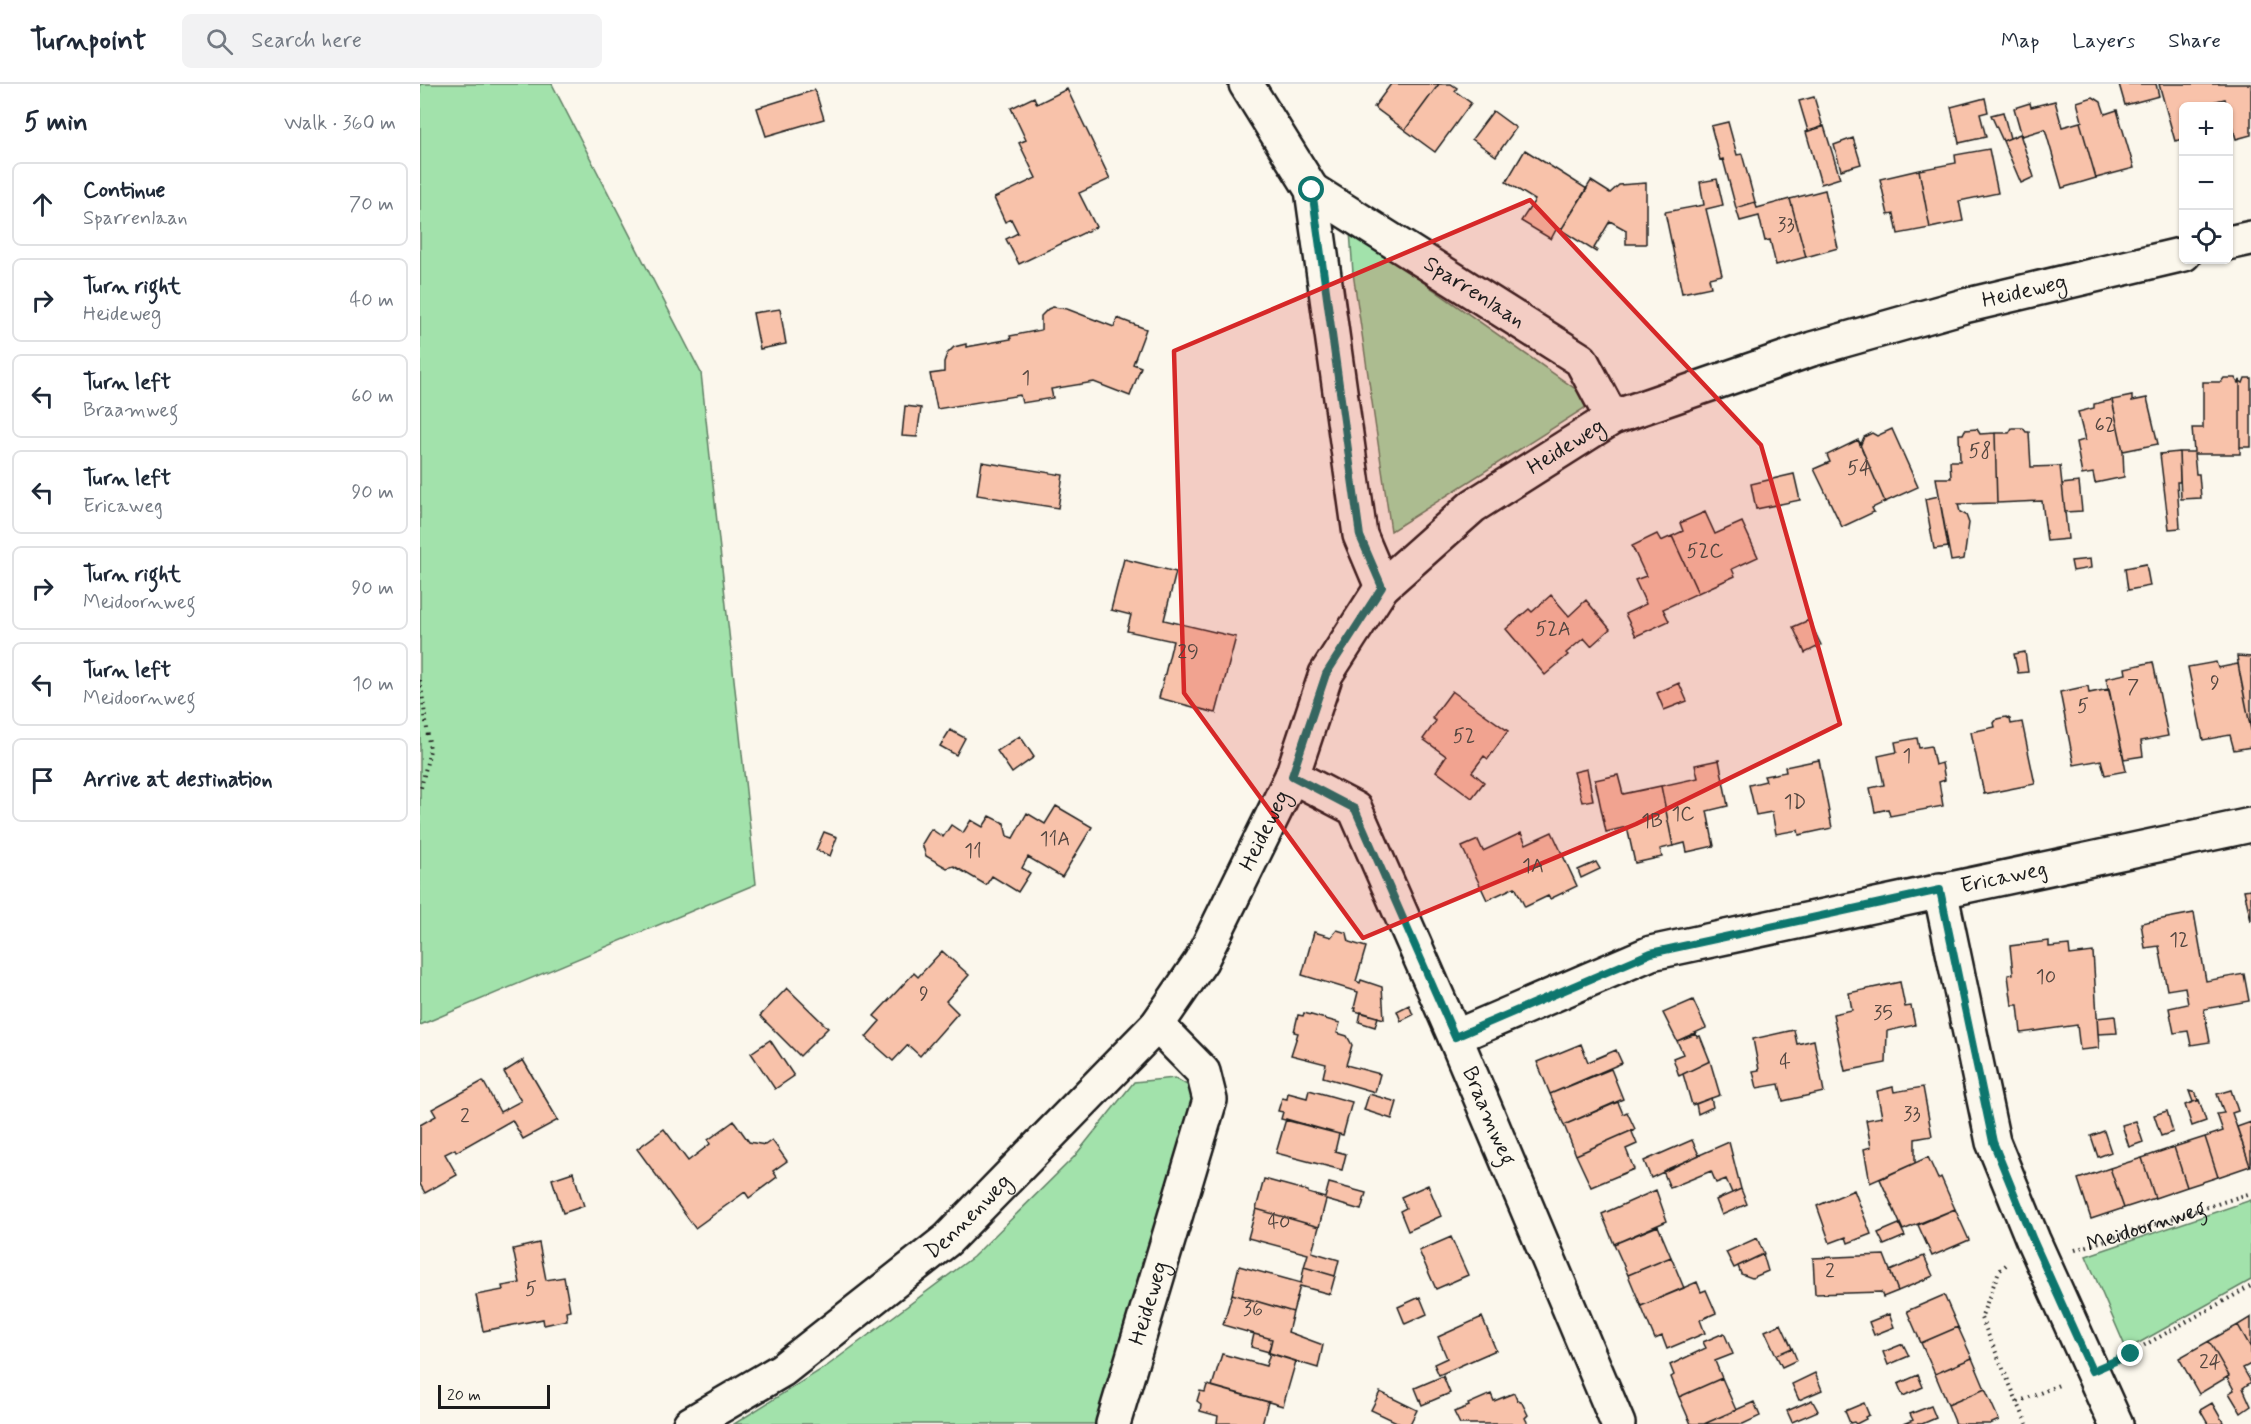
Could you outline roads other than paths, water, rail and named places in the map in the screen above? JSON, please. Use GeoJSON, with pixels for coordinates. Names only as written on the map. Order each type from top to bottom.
{"type":"FeatureCollection","features":[{"type":"Feature","properties":{"kind":"street","name":"Sparrenlaan"},"geometry":{"type":"LineString","coordinates":[[1246,84],[1312,190],[1360,536],[1382,587]]}},
{"type":"Feature","properties":{"kind":"street","name":"Sparrenlaan"},"geometry":{"type":"LineString","coordinates":[[1312,190],[1581,360],[1612,418]]}},
{"type":"Feature","properties":{"kind":"street"},"geometry":{"type":"LineString","coordinates":[[2233,242],[2251,238]]}},
{"type":"Feature","properties":{"kind":"street","name":"Heideweg"},"geometry":{"type":"LineString","coordinates":[[1201,961],[1292,776],[1326,674],[1382,587],[1473,507],[1612,418],[1812,348],[1964,306],[2179,255]]}},
{"type":"Feature","properties":{"kind":"street","name":"Braamweg"},"geometry":{"type":"LineString","coordinates":[[1292,776],[1355,809],[1455,1037],[1618,1424]]}},
{"type":"Feature","properties":{"kind":"street","name":"Ericaweg"},"geometry":{"type":"LineString","coordinates":[[1455,1037],[1651,953],[2251,825]]}},
{"type":"Feature","properties":{"kind":"street"},"geometry":{"type":"LineString","coordinates":[[1940,890],[1993,1142],[2038,1251],[2116,1424]]}},
{"type":"Feature","properties":{"kind":"street","name":"Dennenweg"},"geometry":{"type":"LineString","coordinates":[[690,1424],[782,1370],[947,1240],[1157,1025],[1201,961]]}},
{"type":"Feature","properties":{"kind":"street","name":"Heideweg"},"geometry":{"type":"LineString","coordinates":[[1113,1424],[1210,1100],[1203,1072],[1157,1025]]}}]}
